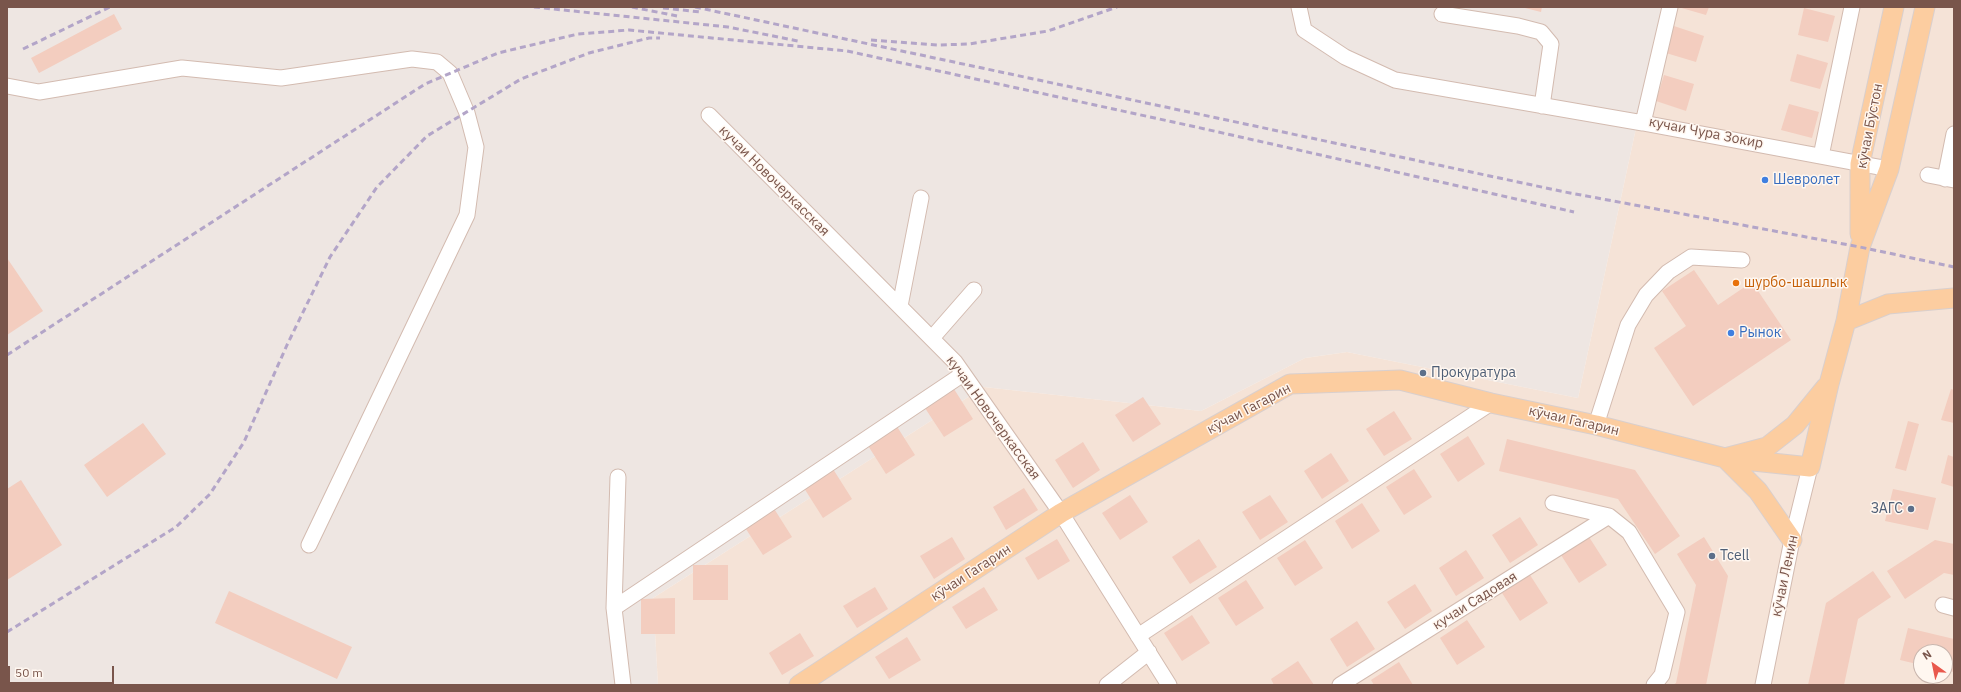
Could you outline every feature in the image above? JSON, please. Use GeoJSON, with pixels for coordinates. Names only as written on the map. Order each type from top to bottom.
{"type":"FeatureCollection","features":[{"type":"Feature","properties":{"kind":"main road","name":"кӯчаи Бӯстон"},"geometry":{"type":"LineString","coordinates":[[1860,247],[1860,164],[1894,7]]}},
{"type":"Feature","properties":{"kind":"main road"},"geometry":{"type":"LineString","coordinates":[[1810,467],[1828,384],[1846,321],[1860,247],[1889,169],[1915,56],[1924,7]]}},
{"type":"Feature","properties":{"kind":"main road"},"geometry":{"type":"LineString","coordinates":[[1885,49],[1915,56]]}},
{"type":"Feature","properties":{"kind":"main road"},"geometry":{"type":"LineString","coordinates":[[1846,321],[1888,304],[1954,298]]}},
{"type":"Feature","properties":{"kind":"main road","name":"кӯчаи Гагарин"},"geometry":{"type":"LineString","coordinates":[[800,685],[1061,513],[1290,384],[1400,380],[1491,403],[1596,425],[1725,458],[1810,467]]}},
{"type":"Feature","properties":{"kind":"main road"},"geometry":{"type":"LineString","coordinates":[[1725,458],[1767,447],[1795,425],[1828,384]]}},
{"type":"Feature","properties":{"kind":"main road"},"geometry":{"type":"LineString","coordinates":[[1725,458],[1758,491],[1792,540]]}},
{"type":"Feature","properties":{"kind":"street"},"geometry":{"type":"LineString","coordinates":[[1299,7],[1304,30],[1345,57],[1395,80],[1643,123]]}},
{"type":"Feature","properties":{"kind":"street","name":"кучаи Чура Зокир"},"geometry":{"type":"LineString","coordinates":[[1670,7],[1643,123],[1889,169]]}},
{"type":"Feature","properties":{"kind":"street"},"geometry":{"type":"LineString","coordinates":[[1822,156],[1852,7]]}},
{"type":"Feature","properties":{"kind":"street"},"geometry":{"type":"LineString","coordinates":[[1442,14],[1518,26],[1541,32],[1551,44],[1542,106]]}},
{"type":"Feature","properties":{"kind":"street"},"geometry":{"type":"LineString","coordinates":[[7,86],[38,92],[182,68],[281,78],[412,59],[437,62],[450,74],[467,113],[476,147],[467,215],[309,545]]}},
{"type":"Feature","properties":{"kind":"street","name":"кучаи Новочеркасская"},"geometry":{"type":"LineString","coordinates":[[709,115],[955,362],[1061,513],[1169,685]]}},
{"type":"Feature","properties":{"kind":"street"},"geometry":{"type":"LineString","coordinates":[[1928,175],[1950,180],[1954,134]]}},
{"type":"Feature","properties":{"kind":"street"},"geometry":{"type":"LineString","coordinates":[[900,306],[921,198]]}},
{"type":"Feature","properties":{"kind":"street"},"geometry":{"type":"LineString","coordinates":[[1596,425],[1628,325],[1646,295],[1668,272],[1691,257],[1742,260]]}},
{"type":"Feature","properties":{"kind":"street"},"geometry":{"type":"LineString","coordinates":[[932,338],[974,290]]}},
{"type":"Feature","properties":{"kind":"street"},"geometry":{"type":"LineString","coordinates":[[614,608],[964,374]]}},
{"type":"Feature","properties":{"kind":"street"},"geometry":{"type":"LineString","coordinates":[[1138,636],[1491,403]]}},
{"type":"Feature","properties":{"kind":"street","name":"кӯчаи Ленин"},"geometry":{"type":"LineString","coordinates":[[1763,685],[1792,540],[1810,467]]}},
{"type":"Feature","properties":{"kind":"street"},"geometry":{"type":"LineString","coordinates":[[618,478],[614,608],[623,685]]}},
{"type":"Feature","properties":{"kind":"street"},"geometry":{"type":"LineString","coordinates":[[1553,503],[1609,516],[1629,532],[1677,612],[1662,676],[1654,685]]}},
{"type":"Feature","properties":{"kind":"street","name":"кучаи Садовая"},"geometry":{"type":"LineString","coordinates":[[1340,685],[1609,516]]}},
{"type":"Feature","properties":{"kind":"street"},"geometry":{"type":"LineString","coordinates":[[1107,685],[1149,652]]}},
{"type":"Feature","properties":{"kind":"shaded area"},"geometry":{"type":"Polygon","coordinates":[[[7,7],[1662,7],[1578,398],[1347,352],[1305,358],[1201,411],[984,387],[653,598],[658,685],[7,685],[7,7]]]}},
{"type":"Feature","properties":{"kind":"shaded area"},"geometry":{"type":"Polygon","coordinates":[[[1662,7],[1954,7],[1954,685],[658,685],[653,598],[984,387],[1201,411],[1305,358],[1347,352],[1578,398],[1662,7]]]}},
{"type":"Feature","properties":{"kind":"building"},"geometry":{"type":"Polygon","coordinates":[[[1521,7],[1542,7],[1541,12],[1521,7]]]}},
{"type":"Feature","properties":{"kind":"building"},"geometry":{"type":"Polygon","coordinates":[[[1678,7],[1709,7],[1706,15],[1678,7]]]}},
{"type":"Feature","properties":{"kind":"building"},"geometry":{"type":"Polygon","coordinates":[[[1804,8],[1835,16],[1828,42],[1798,35],[1804,8]]]}},
{"type":"Feature","properties":{"kind":"building"},"geometry":{"type":"Polygon","coordinates":[[[114,14],[122,29],[39,73],[31,58],[114,14]]]}},
{"type":"Feature","properties":{"kind":"building"},"geometry":{"type":"Polygon","coordinates":[[[1674,26],[1704,36],[1696,62],[1666,53],[1674,26]]]}},
{"type":"Feature","properties":{"kind":"building"},"geometry":{"type":"Polygon","coordinates":[[[1797,54],[1828,63],[1820,89],[1790,81],[1797,54]]]}},
{"type":"Feature","properties":{"kind":"building"},"geometry":{"type":"Polygon","coordinates":[[[1664,75],[1694,84],[1686,111],[1656,101],[1664,75]]]}},
{"type":"Feature","properties":{"kind":"building"},"geometry":{"type":"Polygon","coordinates":[[[1789,104],[1819,112],[1812,138],[1781,130],[1789,104]]]}},
{"type":"Feature","properties":{"kind":"building"},"geometry":{"type":"Polygon","coordinates":[[[7,258],[43,311],[7,335],[7,258]]]}},
{"type":"Feature","properties":{"kind":"building","name":"Рынок"},"geometry":{"type":"Polygon","coordinates":[[[1694,270],[1718,305],[1752,282],[1791,340],[1693,406],[1654,348],[1686,326],[1662,291],[1694,270]]]}},
{"type":"Feature","properties":{"kind":"building"},"geometry":{"type":"Polygon","coordinates":[[[954,389],[973,419],[944,437],[925,408],[954,389]]]}},
{"type":"Feature","properties":{"kind":"building"},"geometry":{"type":"Polygon","coordinates":[[[1951,389],[1954,390],[1954,423],[1941,420],[1951,389]]]}},
{"type":"Feature","properties":{"kind":"building"},"geometry":{"type":"Polygon","coordinates":[[[1143,397],[1161,424],[1133,442],[1115,415],[1143,397]]]}},
{"type":"Feature","properties":{"kind":"building"},"geometry":{"type":"Polygon","coordinates":[[[1394,411],[1412,439],[1384,456],[1366,429],[1394,411]]]}},
{"type":"Feature","properties":{"kind":"building"},"geometry":{"type":"Polygon","coordinates":[[[1908,421],[1919,424],[1906,471],[1895,468],[1908,421]]]}},
{"type":"Feature","properties":{"kind":"building"},"geometry":{"type":"Polygon","coordinates":[[[143,423],[166,454],[107,497],[84,465],[143,423]]]}},
{"type":"Feature","properties":{"kind":"building"},"geometry":{"type":"Polygon","coordinates":[[[896,425],[915,455],[886,474],[867,444],[896,425]]]}},
{"type":"Feature","properties":{"kind":"building"},"geometry":{"type":"Polygon","coordinates":[[[1468,436],[1485,464],[1458,482],[1440,454],[1468,436]]]}},
{"type":"Feature","properties":{"kind":"building"},"geometry":{"type":"Polygon","coordinates":[[[1507,439],[1635,470],[1680,536],[1655,554],[1618,499],[1499,471],[1507,439]]]}},
{"type":"Feature","properties":{"kind":"building"},"geometry":{"type":"Polygon","coordinates":[[[1083,442],[1100,470],[1073,488],[1055,460],[1083,442]]]}},
{"type":"Feature","properties":{"kind":"building"},"geometry":{"type":"Polygon","coordinates":[[[1331,453],[1349,481],[1322,499],[1304,471],[1331,453]]]}},
{"type":"Feature","properties":{"kind":"building"},"geometry":{"type":"Polygon","coordinates":[[[1948,455],[1954,457],[1954,487],[1941,483],[1948,455]]]}},
{"type":"Feature","properties":{"kind":"building"},"geometry":{"type":"Polygon","coordinates":[[[833,469],[852,499],[823,518],[804,488],[833,469]]]}},
{"type":"Feature","properties":{"kind":"building"},"geometry":{"type":"Polygon","coordinates":[[[1414,469],[1432,497],[1404,515],[1386,487],[1414,469]]]}},
{"type":"Feature","properties":{"kind":"building"},"geometry":{"type":"Polygon","coordinates":[[[21,480],[62,545],[7,580],[7,489],[21,480]]]}},
{"type":"Feature","properties":{"kind":"building"},"geometry":{"type":"Polygon","coordinates":[[[1024,488],[1038,510],[1006,530],[993,507],[1024,488]]]}},
{"type":"Feature","properties":{"kind":"building","name":"ЗАГС"},"geometry":{"type":"Polygon","coordinates":[[[1893,489],[1936,498],[1928,530],[1885,521],[1893,489]]]}},
{"type":"Feature","properties":{"kind":"building"},"geometry":{"type":"Polygon","coordinates":[[[1130,495],[1148,522],[1120,540],[1102,513],[1130,495]]]}},
{"type":"Feature","properties":{"kind":"building"},"geometry":{"type":"Polygon","coordinates":[[[1270,495],[1288,522],[1260,540],[1242,512],[1270,495]]]}},
{"type":"Feature","properties":{"kind":"building"},"geometry":{"type":"Polygon","coordinates":[[[1362,503],[1380,531],[1352,549],[1335,521],[1362,503]]]}},
{"type":"Feature","properties":{"kind":"building"},"geometry":{"type":"Polygon","coordinates":[[[773,507],[792,537],[763,555],[744,526],[773,507]]]}},
{"type":"Feature","properties":{"kind":"building"},"geometry":{"type":"Polygon","coordinates":[[[1520,517],[1538,545],[1510,563],[1492,535],[1520,517]]]}},
{"type":"Feature","properties":{"kind":"building"},"geometry":{"type":"Polygon","coordinates":[[[952,537],[965,559],[934,579],[920,556],[952,537]]]}},
{"type":"Feature","properties":{"kind":"building"},"geometry":{"type":"Polygon","coordinates":[[[1589,537],[1607,565],[1579,583],[1561,555],[1589,537]]]}},
{"type":"Feature","properties":{"kind":"building"},"geometry":{"type":"Polygon","coordinates":[[[1704,537],[1728,576],[1706,685],[1673,685],[1676,683],[1696,585],[1677,554],[1704,537]]]}},
{"type":"Feature","properties":{"kind":"building"},"geometry":{"type":"Polygon","coordinates":[[[1057,539],[1070,561],[1038,580],[1025,558],[1057,539]]]}},
{"type":"Feature","properties":{"kind":"building"},"geometry":{"type":"Polygon","coordinates":[[[1199,539],[1217,567],[1190,584],[1172,557],[1199,539]]]}},
{"type":"Feature","properties":{"kind":"building"},"geometry":{"type":"Polygon","coordinates":[[[1305,540],[1323,568],[1295,586],[1277,558],[1305,540]]]}},
{"type":"Feature","properties":{"kind":"building"},"geometry":{"type":"Polygon","coordinates":[[[1935,540],[1954,544],[1954,575],[1944,573],[1905,599],[1887,571],[1935,540]]]}},
{"type":"Feature","properties":{"kind":"building"},"geometry":{"type":"Polygon","coordinates":[[[1466,550],[1484,578],[1456,596],[1439,568],[1466,550]]]}},
{"type":"Feature","properties":{"kind":"building"},"geometry":{"type":"Polygon","coordinates":[[[693,565],[728,565],[728,600],[693,600],[693,565]]]}},
{"type":"Feature","properties":{"kind":"building"},"geometry":{"type":"Polygon","coordinates":[[[1873,571],[1891,597],[1858,619],[1844,685],[1808,685],[1826,603],[1873,571]]]}},
{"type":"Feature","properties":{"kind":"building"},"geometry":{"type":"Polygon","coordinates":[[[1530,575],[1548,603],[1520,621],[1502,593],[1530,575]]]}},
{"type":"Feature","properties":{"kind":"building"},"geometry":{"type":"Polygon","coordinates":[[[1246,580],[1264,608],[1236,626],[1218,598],[1246,580]]]}},
{"type":"Feature","properties":{"kind":"building"},"geometry":{"type":"Polygon","coordinates":[[[1415,584],[1432,611],[1405,629],[1387,602],[1415,584]]]}},
{"type":"Feature","properties":{"kind":"building"},"geometry":{"type":"Polygon","coordinates":[[[875,587],[888,609],[857,628],[843,606],[875,587]]]}},
{"type":"Feature","properties":{"kind":"building"},"geometry":{"type":"Polygon","coordinates":[[[984,587],[998,610],[966,629],[952,607],[984,587]]]}},
{"type":"Feature","properties":{"kind":"building"},"geometry":{"type":"Polygon","coordinates":[[[229,591],[352,647],[337,679],[215,623],[229,591]]]}},
{"type":"Feature","properties":{"kind":"building"},"geometry":{"type":"Polygon","coordinates":[[[675,598],[675,634],[641,634],[641,599],[675,598]]]}},
{"type":"Feature","properties":{"kind":"building"},"geometry":{"type":"Polygon","coordinates":[[[1192,615],[1210,643],[1182,661],[1164,633],[1192,615]]]}},
{"type":"Feature","properties":{"kind":"building"},"geometry":{"type":"Polygon","coordinates":[[[1467,620],[1485,647],[1457,665],[1440,638],[1467,620]]]}},
{"type":"Feature","properties":{"kind":"building"},"geometry":{"type":"Polygon","coordinates":[[[1357,621],[1375,649],[1347,667],[1330,639],[1357,621]]]}},
{"type":"Feature","properties":{"kind":"building"},"geometry":{"type":"Polygon","coordinates":[[[1908,628],[1954,639],[1954,672],[1953,644],[1913,644],[1913,663],[1900,660],[1908,628]]]}},
{"type":"Feature","properties":{"kind":"building"},"geometry":{"type":"Polygon","coordinates":[[[800,633],[814,656],[782,675],[769,653],[800,633]]]}},
{"type":"Feature","properties":{"kind":"building"},"geometry":{"type":"Polygon","coordinates":[[[907,637],[921,660],[889,679],[875,657],[907,637]]]}},
{"type":"Feature","properties":{"kind":"building"},"geometry":{"type":"Polygon","coordinates":[[[1298,661],[1314,685],[1274,685],[1271,679],[1298,661]]]}},
{"type":"Feature","properties":{"kind":"building"},"geometry":{"type":"Polygon","coordinates":[[[1399,662],[1413,685],[1374,685],[1371,680],[1399,662]]]}},
{"type":"Feature","properties":{"kind":"railway"},"geometry":{"type":"LineString","coordinates":[[23,49],[110,7]]}},
{"type":"Feature","properties":{"kind":"railway"},"geometry":{"type":"LineString","coordinates":[[534,7],[728,27],[798,41]]}},
{"type":"Feature","properties":{"kind":"railway"},"geometry":{"type":"LineString","coordinates":[[632,7],[677,16]]}},
{"type":"Feature","properties":{"kind":"railway"},"geometry":{"type":"LineString","coordinates":[[695,7],[1565,192],[1860,247],[1954,267]]}},
{"type":"Feature","properties":{"kind":"railway"},"geometry":{"type":"LineString","coordinates":[[871,40],[938,45],[969,44],[1048,31],[1117,7]]}},
{"type":"Feature","properties":{"kind":"railway"},"geometry":{"type":"LineString","coordinates":[[663,8],[701,12]]}},
{"type":"Feature","properties":{"kind":"railway"},"geometry":{"type":"LineString","coordinates":[[7,355],[425,84],[498,53],[578,34],[629,30],[847,51],[1196,127],[1574,212]]}},
{"type":"Feature","properties":{"kind":"railway"},"geometry":{"type":"LineString","coordinates":[[7,632],[176,527],[210,494],[244,442],[287,345],[330,257],[377,187],[427,136],[521,79],[589,53],[649,38],[660,38]]}},
{"type":"Feature","properties":{"kind":"place","name":"Шевролет"},"geometry":{"type":"Point","coordinates":[1765,180]}},
{"type":"Feature","properties":{"kind":"place","name":"шурбо-шашлык"},"geometry":{"type":"Point","coordinates":[1736,283]}},
{"type":"Feature","properties":{"kind":"place","name":"Рынок"},"geometry":{"type":"Point","coordinates":[1731,333]}},
{"type":"Feature","properties":{"kind":"place","name":"Прокуратура"},"geometry":{"type":"Point","coordinates":[1423,373]}},
{"type":"Feature","properties":{"kind":"place","name":"ЗАГС"},"geometry":{"type":"Point","coordinates":[1911,509]}},
{"type":"Feature","properties":{"kind":"place","name":"Tcell"},"geometry":{"type":"Point","coordinates":[1712,556]}}]}
